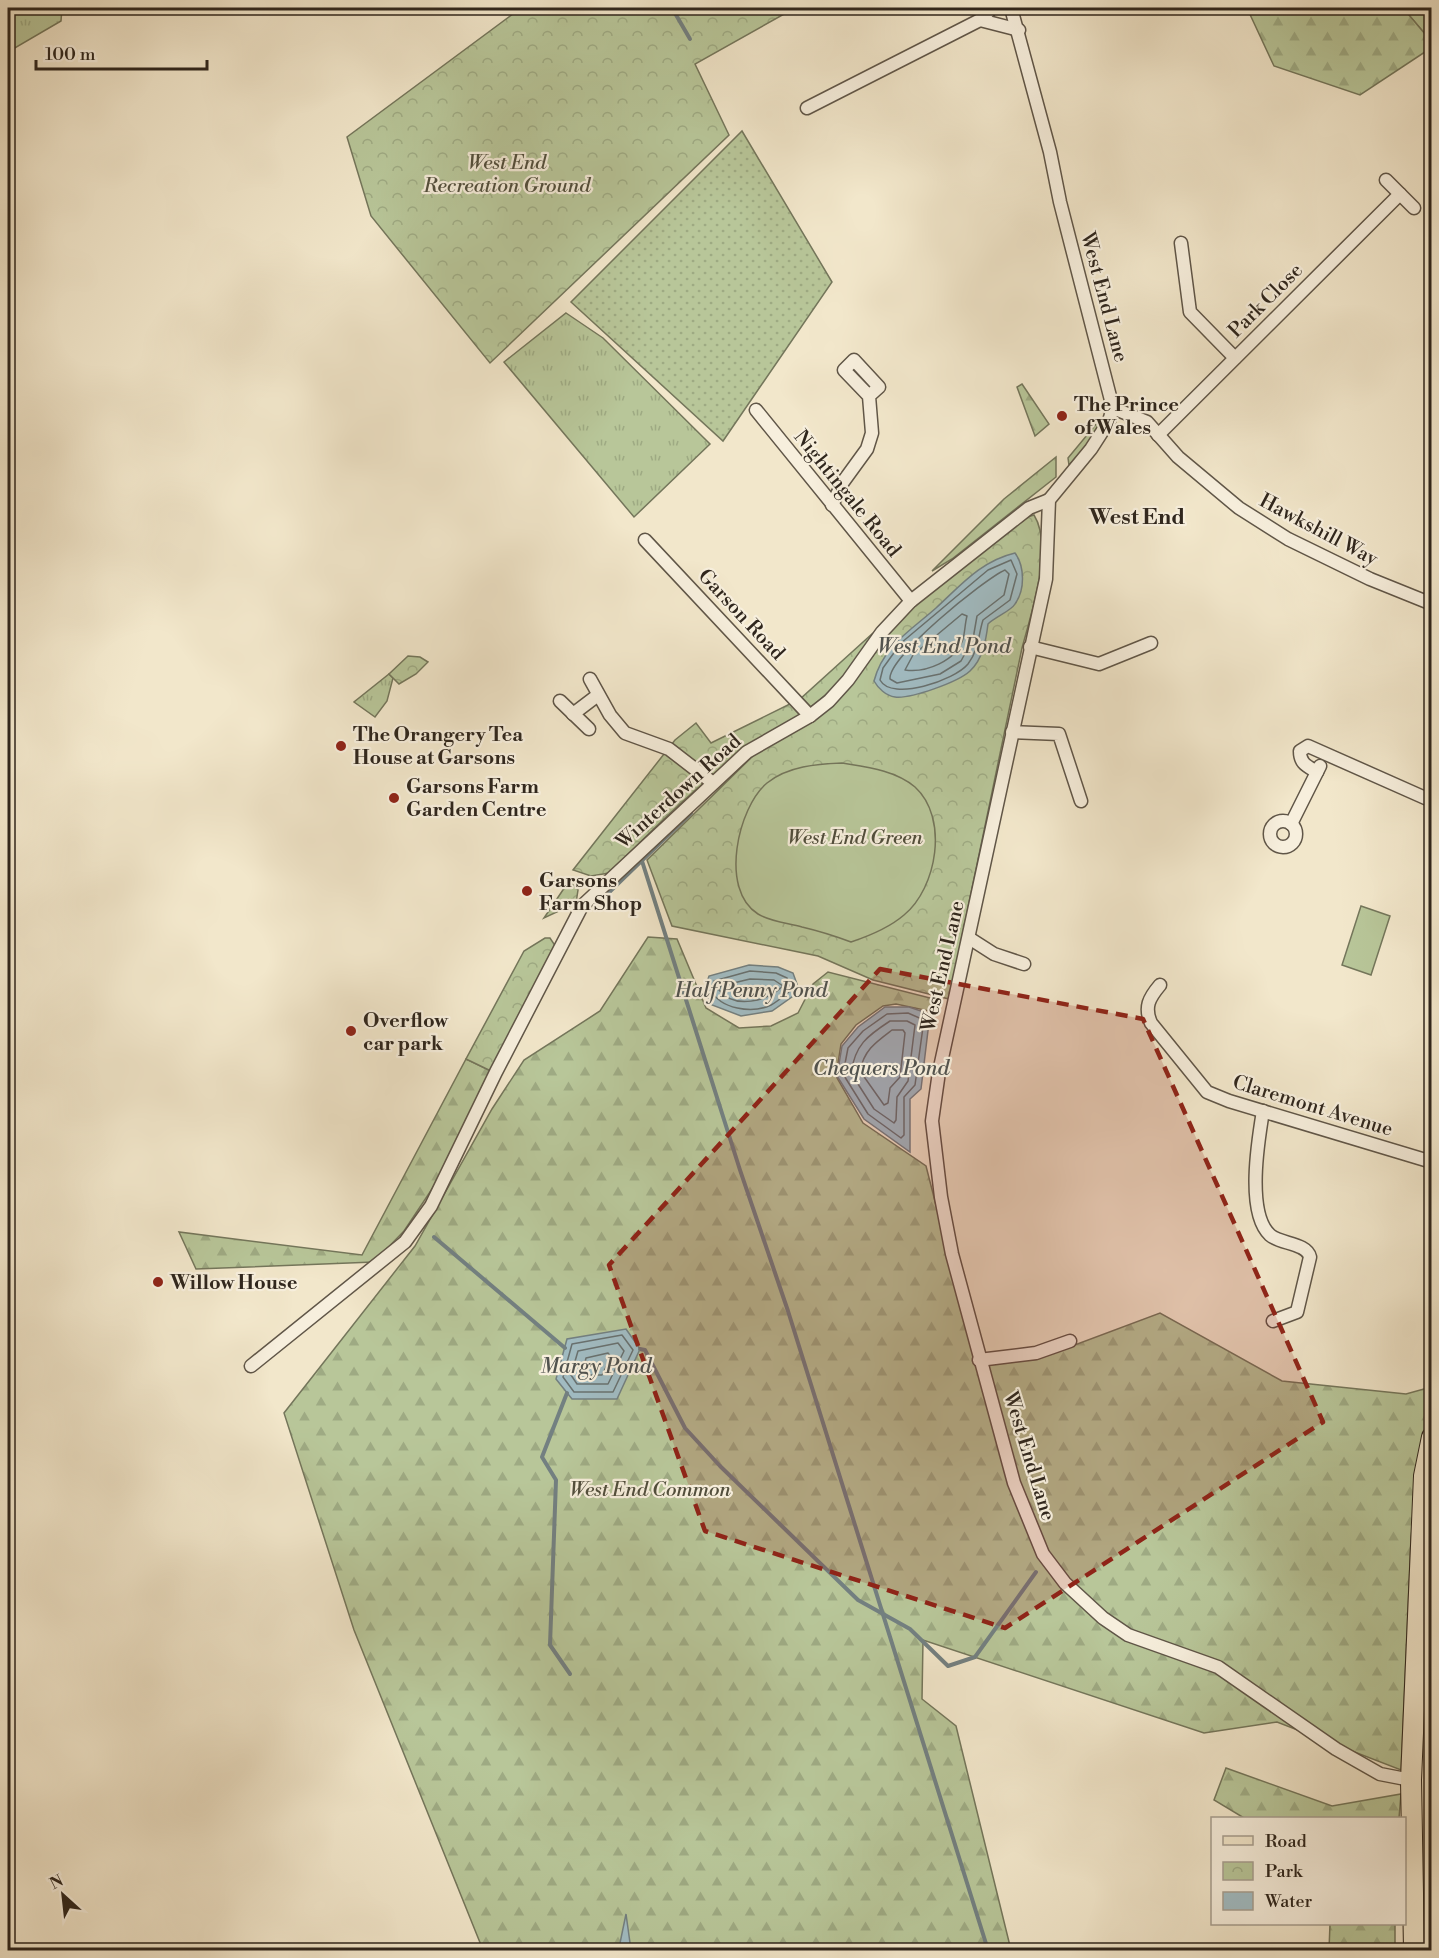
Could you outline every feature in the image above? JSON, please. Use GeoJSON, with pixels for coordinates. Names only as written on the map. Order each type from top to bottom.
{"type":"FeatureCollection","features":[{"type":"Feature","properties":{"kind":"main road"},"geometry":{"type":"LineString","coordinates":[[1414,1950],[1411,1780],[1424,1476],[1431,1437]]}},
{"type":"Feature","properties":{"kind":"street"},"geometry":{"type":"LineString","coordinates":[[807,108],[980,20],[992,8]]}},
{"type":"Feature","properties":{"kind":"street","name":"West End Lane"},"geometry":{"type":"LineString","coordinates":[[1011,8],[1019,30],[1113,408]]}},
{"type":"Feature","properties":{"kind":"street"},"geometry":{"type":"LineString","coordinates":[[980,20],[1019,30]]}},
{"type":"Feature","properties":{"kind":"street"},"geometry":{"type":"LineString","coordinates":[[1386,180],[1414,208]]}},
{"type":"Feature","properties":{"kind":"street","name":"Park Close"},"geometry":{"type":"LineString","coordinates":[[1158,435],[1400,194]]}},
{"type":"Feature","properties":{"kind":"street"},"geometry":{"type":"LineString","coordinates":[[1181,243],[1190,312],[1235,358]]}},
{"type":"Feature","properties":{"kind":"street"},"geometry":{"type":"LineString","coordinates":[[832,505],[843,482],[867,449],[872,433],[869,396]]}},
{"type":"Feature","properties":{"kind":"street"},"geometry":{"type":"LineString","coordinates":[[1049,500],[1091,449],[1109,421],[1113,408]]}},
{"type":"Feature","properties":{"kind":"street","name":"Hawkshill Way"},"geometry":{"type":"LineString","coordinates":[[1113,408],[1147,422],[1178,457],[1239,508],[1288,538],[1370,579],[1431,604]]}},
{"type":"Feature","properties":{"kind":"street","name":"Nightingale Road"},"geometry":{"type":"LineString","coordinates":[[756,410],[911,601]]}},
{"type":"Feature","properties":{"kind":"street","name":"West End Lane"},"geometry":{"type":"LineString","coordinates":[[1049,500],[1048,570],[939,1072],[932,1121],[941,1197],[979,1360],[1029,1523],[1043,1554],[1065,1583],[1103,1618],[1128,1635],[1218,1667],[1336,1749],[1380,1774],[1411,1780]]}},
{"type":"Feature","properties":{"kind":"street","name":"Winterdown Road"},"geometry":{"type":"LineString","coordinates":[[251,1366],[405,1242],[431,1206],[496,1072],[582,906],[747,752],[810,716],[829,701],[848,680],[882,632],[911,601],[1029,508],[1049,500]]}},
{"type":"Feature","properties":{"kind":"street","name":"Garson Road"},"geometry":{"type":"LineString","coordinates":[[645,540],[810,716]]}},
{"type":"Feature","properties":{"kind":"street"},"geometry":{"type":"LineString","coordinates":[[1030,647],[1099,664],[1151,643]]}},
{"type":"Feature","properties":{"kind":"street"},"geometry":{"type":"LineString","coordinates":[[590,679],[610,715],[625,733],[669,748],[713,783]]}},
{"type":"Feature","properties":{"kind":"street"},"geometry":{"type":"LineString","coordinates":[[573,714],[598,695]]}},
{"type":"Feature","properties":{"kind":"street"},"geometry":{"type":"LineString","coordinates":[[560,702],[589,729]]}},
{"type":"Feature","properties":{"kind":"street"},"geometry":{"type":"LineString","coordinates":[[1012,732],[1059,734],[1081,801]]}},
{"type":"Feature","properties":{"kind":"street"},"geometry":{"type":"LineString","coordinates":[[1317,772],[1303,764],[1300,751],[1308,746],[1330,758],[1431,801]]}},
{"type":"Feature","properties":{"kind":"street"},"geometry":{"type":"LineString","coordinates":[[1291,824],[1322,763],[1330,758]]}},
{"type":"Feature","properties":{"kind":"street"},"geometry":{"type":"LineString","coordinates":[[969,938],[994,954],[1024,964]]}},
{"type":"Feature","properties":{"kind":"street","name":"Claremont Avenue"},"geometry":{"type":"LineString","coordinates":[[1161,985],[1149,998],[1147,1012],[1158,1032],[1207,1092],[1431,1162]]}},
{"type":"Feature","properties":{"kind":"street"},"geometry":{"type":"LineString","coordinates":[[1263,1111],[1256,1151],[1255,1176],[1264,1228],[1272,1237],[1309,1252],[1297,1312],[1273,1321]]}},
{"type":"Feature","properties":{"kind":"street"},"geometry":{"type":"LineString","coordinates":[[979,1360],[1035,1353],[1070,1341]]}},
{"type":"Feature","properties":{"kind":"highlighted area"},"geometry":{"type":"Polygon","coordinates":[[[880,969],[1143,1019],[1323,1422],[1005,1628],[705,1531],[609,1265],[880,969]]]}},
{"type":"Feature","properties":{"kind":"green space"},"geometry":{"type":"Polygon","coordinates":[[[8,8],[62,8],[61,21],[8,52],[8,8]]]}},
{"type":"Feature","properties":{"kind":"green space","name":"West End Recreation Ground"},"geometry":{"type":"Polygon","coordinates":[[[521,8],[795,8],[695,64],[729,135],[490,363],[371,216],[347,137],[521,8]]]}},
{"type":"Feature","properties":{"kind":"green space"},"geometry":{"type":"Polygon","coordinates":[[[1247,8],[1403,8],[1431,41],[1431,48],[1360,95],[1274,66],[1247,8]]]}},
{"type":"Feature","properties":{"kind":"green space"},"geometry":{"type":"Polygon","coordinates":[[[1403,8],[1431,8],[1431,41],[1403,8]]]}},
{"type":"Feature","properties":{"kind":"green space"},"geometry":{"type":"Polygon","coordinates":[[[742,131],[832,282],[723,441],[571,302],[742,131]]]}},
{"type":"Feature","properties":{"kind":"green space"},"geometry":{"type":"Polygon","coordinates":[[[566,313],[603,338],[710,444],[634,517],[504,362],[566,313]]]}},
{"type":"Feature","properties":{"kind":"green space"},"geometry":{"type":"Polygon","coordinates":[[[1022,384],[1049,424],[1035,436],[1017,387],[1022,384]]]}},
{"type":"Feature","properties":{"kind":"green space"},"geometry":{"type":"Polygon","coordinates":[[[1097,423],[1100,424],[1090,442],[1069,465],[1068,458],[1097,423]]]}},
{"type":"Feature","properties":{"kind":"green space"},"geometry":{"type":"Polygon","coordinates":[[[1056,457],[1056,477],[952,559],[932,571],[1004,499],[1056,457]]]}},
{"type":"Feature","properties":{"kind":"green space","name":"West End Green"},"geometry":{"type":"Polygon","coordinates":[[[1034,515],[1040,529],[1042,544],[1039,581],[1022,648],[949,999],[873,980],[818,956],[672,926],[647,860],[760,749],[851,683],[911,604],[1024,518],[1034,515]]]}},
{"type":"Feature","properties":{"kind":"green space"},"geometry":{"type":"Polygon","coordinates":[[[873,633],[861,656],[843,678],[821,699],[698,788],[609,873],[591,876],[573,870],[675,740],[696,723],[711,743],[800,699],[873,633]]]}},
{"type":"Feature","properties":{"kind":"green space"},"geometry":{"type":"Polygon","coordinates":[[[408,656],[420,657],[428,662],[416,674],[399,684],[389,674],[408,656]]]}},
{"type":"Feature","properties":{"kind":"green space"},"geometry":{"type":"Polygon","coordinates":[[[389,674],[393,678],[387,701],[375,717],[354,702],[389,674]]]}},
{"type":"Feature","properties":{"kind":"green space"},"geometry":{"type":"Polygon","coordinates":[[[842,763],[889,773],[915,787],[926,800],[935,834],[935,852],[931,871],[915,903],[892,924],[851,942],[815,930],[774,921],[758,914],[746,902],[739,887],[736,868],[741,829],[748,810],[767,783],[793,769],[842,763]]]}},
{"type":"Feature","properties":{"kind":"green space"},"geometry":{"type":"Polygon","coordinates":[[[569,881],[578,890],[576,903],[544,918],[569,881]]]}},
{"type":"Feature","properties":{"kind":"green space"},"geometry":{"type":"Polygon","coordinates":[[[1361,906],[1390,916],[1371,975],[1342,965],[1361,906]]]}},
{"type":"Feature","properties":{"kind":"green space","name":"West End Common"},"geometry":{"type":"Polygon","coordinates":[[[648,937],[677,939],[706,1008],[739,1028],[771,1026],[798,1013],[813,984],[828,972],[934,999],[929,1011],[896,1004],[883,1006],[856,1025],[841,1044],[836,1076],[863,1123],[926,1166],[976,1362],[1048,1355],[1160,1313],[1282,1381],[1406,1394],[1431,1387],[1411,1537],[1401,1770],[1277,1722],[1204,1733],[923,1640],[922,1699],[956,1726],[1011,1950],[483,1950],[354,1630],[284,1413],[415,1246],[492,1109],[524,1060],[600,1011],[648,937]]]}},
{"type":"Feature","properties":{"kind":"green space"},"geometry":{"type":"Polygon","coordinates":[[[545,938],[550,938],[556,947],[493,1072],[466,1059],[524,951],[545,938]]]}},
{"type":"Feature","properties":{"kind":"green space"},"geometry":{"type":"Polygon","coordinates":[[[466,1059],[493,1072],[436,1183],[404,1231],[374,1262],[196,1269],[179,1232],[362,1255],[466,1059]]]}},
{"type":"Feature","properties":{"kind":"green space"},"geometry":{"type":"Polygon","coordinates":[[[1431,1561],[1431,1950],[1426,1950],[1424,1700],[1431,1561]]]}},
{"type":"Feature","properties":{"kind":"green space"},"geometry":{"type":"Polygon","coordinates":[[[1226,1768],[1332,1806],[1401,1794],[1399,1817],[1242,1817],[1214,1800],[1226,1768]]]}},
{"type":"Feature","properties":{"kind":"green space"},"geometry":{"type":"Polygon","coordinates":[[[1330,1925],[1395,1925],[1395,1950],[1329,1950],[1330,1925]]]}},
{"type":"Feature","properties":{"kind":"water","name":"West End Pond"},"geometry":{"type":"Polygon","coordinates":[[[1015,553],[1021,565],[1021,592],[1010,609],[988,624],[981,655],[970,671],[945,685],[923,693],[895,697],[880,689],[874,681],[878,669],[899,640],[972,575],[992,562],[1015,553]]]}},
{"type":"Feature","properties":{"kind":"water","name":"Half Penny Pond"},"geometry":{"type":"Polygon","coordinates":[[[749,965],[778,967],[793,973],[797,984],[796,994],[772,1011],[741,1016],[712,1005],[704,991],[709,976],[749,965]]]}},
{"type":"Feature","properties":{"kind":"water","name":"Chequers Pond"},"geometry":{"type":"Polygon","coordinates":[[[885,1007],[909,1007],[930,1014],[921,1089],[910,1099],[910,1152],[864,1119],[837,1076],[842,1046],[858,1027],[885,1007]]]}},
{"type":"Feature","properties":{"kind":"water","name":"Margy Pond"},"geometry":{"type":"Polygon","coordinates":[[[626,1329],[640,1349],[617,1399],[572,1399],[556,1379],[567,1339],[626,1329]]]}},
{"type":"Feature","properties":{"kind":"water"},"geometry":{"type":"Polygon","coordinates":[[[626,1914],[631,1950],[618,1950],[619,1948],[626,1914]]]}},
{"type":"Feature","properties":{"kind":"waterway"},"geometry":{"type":"LineString","coordinates":[[672,8],[690,39]]}},
{"type":"Feature","properties":{"kind":"waterway"},"geometry":{"type":"LineString","coordinates":[[599,902],[691,813]]}},
{"type":"Feature","properties":{"kind":"waterway"},"geometry":{"type":"LineString","coordinates":[[642,861],[740,1170],[788,1311],[988,1950]]}},
{"type":"Feature","properties":{"kind":"waterway"},"geometry":{"type":"LineString","coordinates":[[434,1237],[565,1348]]}},
{"type":"Feature","properties":{"kind":"waterway"},"geometry":{"type":"LineString","coordinates":[[640,1349],[645,1350],[685,1428],[720,1466],[858,1600],[910,1629],[948,1666],[975,1657],[1036,1572]]}},
{"type":"Feature","properties":{"kind":"waterway"},"geometry":{"type":"LineString","coordinates":[[567,1393],[542,1457],[556,1480],[550,1645],[570,1674]]}},
{"type":"Feature","properties":{"kind":"place","name":"The Prince of Wales"},"geometry":{"type":"Point","coordinates":[1062,416]}},
{"type":"Feature","properties":{"kind":"place","name":"The Orangery Tea House at Garsons"},"geometry":{"type":"Point","coordinates":[341,746]}},
{"type":"Feature","properties":{"kind":"place","name":"Garsons Farm Garden Centre"},"geometry":{"type":"Point","coordinates":[394,798]}},
{"type":"Feature","properties":{"kind":"place","name":"Garsons Farm Shop"},"geometry":{"type":"Point","coordinates":[527,891]}},
{"type":"Feature","properties":{"kind":"place","name":"Overflow car park"},"geometry":{"type":"Point","coordinates":[351,1031]}},
{"type":"Feature","properties":{"kind":"place","name":"Willow House"},"geometry":{"type":"Point","coordinates":[158,1282]}},
{"type":"Feature","properties":{"kind":"district","name":"West End"},"geometry":{"type":"Point","coordinates":[1137,516]}}]}
